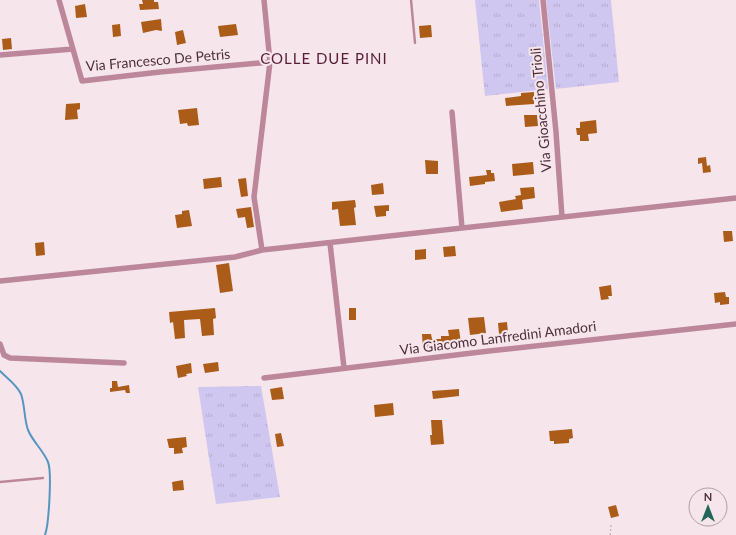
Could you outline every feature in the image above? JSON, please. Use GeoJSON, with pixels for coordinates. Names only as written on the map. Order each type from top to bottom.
{"type":"FeatureCollection","features":[{"type":"Feature","properties":{"kind":"street","name":"Via Francesco De Petris"},"geometry":{"type":"LineString","coordinates":[[59,0],[82,81],[270,62]]}},
{"type":"Feature","properties":{"kind":"street"},"geometry":{"type":"LineString","coordinates":[[262,250],[254,202],[254,192],[270,62],[264,0]]}},
{"type":"Feature","properties":{"kind":"street","name":"Via Gioacchino Trioli"},"geometry":{"type":"LineString","coordinates":[[543,0],[556,132],[562,217]]}},
{"type":"Feature","properties":{"kind":"street"},"geometry":{"type":"LineString","coordinates":[[0,56],[73,49]]}},
{"type":"Feature","properties":{"kind":"street"},"geometry":{"type":"LineString","coordinates":[[452,112],[462,228]]}},
{"type":"Feature","properties":{"kind":"street"},"geometry":{"type":"LineString","coordinates":[[0,281],[235,257],[262,250],[736,198]]}},
{"type":"Feature","properties":{"kind":"street"},"geometry":{"type":"LineString","coordinates":[[330,243],[344,368]]}},
{"type":"Feature","properties":{"kind":"street","name":"Via Giacomo Lanfredini Amadori"},"geometry":{"type":"LineString","coordinates":[[264,378],[736,324]]}},
{"type":"Feature","properties":{"kind":"street"},"geometry":{"type":"LineString","coordinates":[[0,344],[4,355],[10,358],[124,363]]}},
{"type":"Feature","properties":{"kind":"lane"},"geometry":{"type":"LineString","coordinates":[[411,0],[415,43]]}},
{"type":"Feature","properties":{"kind":"lane"},"geometry":{"type":"LineString","coordinates":[[0,482],[43,478]]}},
{"type":"Feature","properties":{"kind":"path"},"geometry":{"type":"LineString","coordinates":[[610,535],[611,525]]}},
{"type":"Feature","properties":{"kind":"green space"},"geometry":{"type":"Polygon","coordinates":[[[475,0],[539,0],[548,89],[485,96],[475,0]]]}},
{"type":"Feature","properties":{"kind":"green space"},"geometry":{"type":"Polygon","coordinates":[[[546,0],[611,0],[619,82],[556,89],[546,0]]]}},
{"type":"Feature","properties":{"kind":"green space"},"geometry":{"type":"Polygon","coordinates":[[[261,386],[280,497],[216,504],[198,387],[261,386]]]}},
{"type":"Feature","properties":{"kind":"building"},"geometry":{"type":"Polygon","coordinates":[[[142,0],[154,0],[154,2],[158,2],[159,9],[140,10],[139,4],[143,4],[142,0]]]}},
{"type":"Feature","properties":{"kind":"building"},"geometry":{"type":"Polygon","coordinates":[[[85,4],[87,17],[76,18],[75,6],[85,4]]]}},
{"type":"Feature","properties":{"kind":"building"},"geometry":{"type":"Polygon","coordinates":[[[161,19],[162,31],[156,30],[143,33],[141,22],[161,19]]]}},
{"type":"Feature","properties":{"kind":"building"},"geometry":{"type":"Polygon","coordinates":[[[120,24],[121,36],[113,37],[112,25],[120,24]]]}},
{"type":"Feature","properties":{"kind":"building"},"geometry":{"type":"Polygon","coordinates":[[[236,24],[238,35],[220,37],[218,26],[236,24]]]}},
{"type":"Feature","properties":{"kind":"building"},"geometry":{"type":"Polygon","coordinates":[[[431,25],[432,37],[420,38],[419,26],[431,25]]]}},
{"type":"Feature","properties":{"kind":"building"},"geometry":{"type":"Polygon","coordinates":[[[183,30],[186,43],[177,45],[175,32],[183,30]]]}},
{"type":"Feature","properties":{"kind":"building"},"geometry":{"type":"Polygon","coordinates":[[[11,38],[12,49],[3,50],[2,39],[11,38]]]}},
{"type":"Feature","properties":{"kind":"building"},"geometry":{"type":"Polygon","coordinates":[[[534,92],[534,104],[506,106],[505,98],[521,96],[521,93],[534,92]]]}},
{"type":"Feature","properties":{"kind":"building"},"geometry":{"type":"Polygon","coordinates":[[[80,103],[80,109],[77,110],[78,119],[65,120],[66,104],[80,103]]]}},
{"type":"Feature","properties":{"kind":"building"},"geometry":{"type":"Polygon","coordinates":[[[197,108],[199,125],[188,126],[187,123],[180,124],[178,110],[197,108]]]}},
{"type":"Feature","properties":{"kind":"building"},"geometry":{"type":"Polygon","coordinates":[[[524,115],[537,115],[538,126],[525,127],[524,115]]]}},
{"type":"Feature","properties":{"kind":"building"},"geometry":{"type":"Polygon","coordinates":[[[596,120],[597,133],[588,134],[589,141],[580,141],[580,135],[577,135],[576,128],[580,128],[580,122],[596,120]]]}},
{"type":"Feature","properties":{"kind":"building"},"geometry":{"type":"Polygon","coordinates":[[[706,157],[707,166],[710,165],[711,172],[703,173],[702,163],[698,164],[698,158],[706,157]]]}},
{"type":"Feature","properties":{"kind":"building"},"geometry":{"type":"Polygon","coordinates":[[[425,160],[438,161],[438,174],[426,174],[425,160]]]}},
{"type":"Feature","properties":{"kind":"building"},"geometry":{"type":"Polygon","coordinates":[[[533,162],[534,174],[513,176],[512,164],[533,162]]]}},
{"type":"Feature","properties":{"kind":"building"},"geometry":{"type":"Polygon","coordinates":[[[486,170],[491,170],[491,173],[494,173],[495,181],[470,186],[469,177],[487,175],[486,170]]]}},
{"type":"Feature","properties":{"kind":"building"},"geometry":{"type":"Polygon","coordinates":[[[221,177],[222,187],[204,189],[203,179],[221,177]]]}},
{"type":"Feature","properties":{"kind":"building"},"geometry":{"type":"Polygon","coordinates":[[[246,178],[248,196],[241,197],[238,179],[246,178]]]}},
{"type":"Feature","properties":{"kind":"building"},"geometry":{"type":"Polygon","coordinates":[[[383,183],[384,194],[372,195],[371,185],[383,183]]]}},
{"type":"Feature","properties":{"kind":"building"},"geometry":{"type":"Polygon","coordinates":[[[534,187],[535,198],[522,200],[523,209],[501,212],[499,202],[516,199],[515,196],[521,195],[520,188],[534,187]]]}},
{"type":"Feature","properties":{"kind":"building"},"geometry":{"type":"Polygon","coordinates":[[[355,200],[356,207],[354,208],[356,225],[340,226],[338,209],[332,210],[332,202],[355,200]]]}},
{"type":"Feature","properties":{"kind":"building"},"geometry":{"type":"Polygon","coordinates":[[[389,205],[389,211],[386,211],[386,216],[376,217],[374,206],[389,205]]]}},
{"type":"Feature","properties":{"kind":"building"},"geometry":{"type":"Polygon","coordinates":[[[251,207],[254,227],[247,228],[245,217],[238,218],[236,209],[251,207]]]}},
{"type":"Feature","properties":{"kind":"building"},"geometry":{"type":"Polygon","coordinates":[[[189,210],[192,226],[177,228],[175,215],[182,214],[182,211],[189,210]]]}},
{"type":"Feature","properties":{"kind":"building"},"geometry":{"type":"Polygon","coordinates":[[[723,231],[732,231],[733,241],[724,242],[723,231]]]}},
{"type":"Feature","properties":{"kind":"building"},"geometry":{"type":"Polygon","coordinates":[[[44,242],[45,255],[36,256],[35,243],[44,242]]]}},
{"type":"Feature","properties":{"kind":"building"},"geometry":{"type":"Polygon","coordinates":[[[455,246],[456,256],[444,257],[443,247],[455,246]]]}},
{"type":"Feature","properties":{"kind":"building"},"geometry":{"type":"Polygon","coordinates":[[[426,249],[426,259],[415,260],[415,250],[426,249]]]}},
{"type":"Feature","properties":{"kind":"building"},"geometry":{"type":"Polygon","coordinates":[[[229,263],[233,291],[220,293],[216,265],[229,263]]]}},
{"type":"Feature","properties":{"kind":"building"},"geometry":{"type":"Polygon","coordinates":[[[611,285],[612,296],[608,296],[609,299],[601,300],[599,287],[611,285]]]}},
{"type":"Feature","properties":{"kind":"building"},"geometry":{"type":"Polygon","coordinates":[[[725,292],[726,297],[729,297],[729,304],[720,305],[720,302],[715,303],[714,293],[725,292]]]}},
{"type":"Feature","properties":{"kind":"building"},"geometry":{"type":"Polygon","coordinates":[[[215,308],[216,318],[213,319],[214,335],[202,336],[200,319],[184,320],[185,338],[175,339],[173,322],[170,323],[169,312],[215,308]]]}},
{"type":"Feature","properties":{"kind":"building"},"geometry":{"type":"Polygon","coordinates":[[[349,308],[356,308],[356,320],[349,320],[349,308]]]}},
{"type":"Feature","properties":{"kind":"building"},"geometry":{"type":"Polygon","coordinates":[[[484,317],[486,333],[470,335],[468,318],[484,317]]]}},
{"type":"Feature","properties":{"kind":"building"},"geometry":{"type":"Polygon","coordinates":[[[507,322],[508,333],[499,334],[498,323],[507,322]]]}},
{"type":"Feature","properties":{"kind":"building"},"geometry":{"type":"Polygon","coordinates":[[[459,329],[461,343],[446,345],[447,350],[423,351],[422,334],[431,334],[432,339],[441,339],[441,336],[449,336],[448,330],[459,329]]]}},
{"type":"Feature","properties":{"kind":"building"},"geometry":{"type":"Polygon","coordinates":[[[218,362],[219,371],[205,373],[203,364],[218,362]]]}},
{"type":"Feature","properties":{"kind":"building"},"geometry":{"type":"Polygon","coordinates":[[[191,363],[192,373],[178,378],[176,366],[191,363]]]}},
{"type":"Feature","properties":{"kind":"building"},"geometry":{"type":"Polygon","coordinates":[[[112,381],[117,381],[118,387],[129,385],[130,393],[126,393],[125,390],[110,392],[110,388],[112,388],[112,381]]]}},
{"type":"Feature","properties":{"kind":"building"},"geometry":{"type":"Polygon","coordinates":[[[282,387],[284,399],[272,400],[270,389],[282,387]]]}},
{"type":"Feature","properties":{"kind":"building"},"geometry":{"type":"Polygon","coordinates":[[[459,389],[459,396],[433,399],[432,391],[459,389]]]}},
{"type":"Feature","properties":{"kind":"building"},"geometry":{"type":"Polygon","coordinates":[[[393,403],[394,415],[375,417],[374,405],[393,403]]]}},
{"type":"Feature","properties":{"kind":"building"},"geometry":{"type":"Polygon","coordinates":[[[431,420],[442,420],[444,444],[431,445],[431,420]]]}},
{"type":"Feature","properties":{"kind":"building"},"geometry":{"type":"Polygon","coordinates":[[[572,429],[573,438],[569,439],[569,443],[554,444],[554,441],[550,441],[549,431],[572,429]]]}},
{"type":"Feature","properties":{"kind":"building"},"geometry":{"type":"Polygon","coordinates":[[[281,433],[284,446],[277,447],[275,434],[281,433]]]}},
{"type":"Feature","properties":{"kind":"building"},"geometry":{"type":"Polygon","coordinates":[[[186,437],[187,447],[182,448],[183,453],[174,454],[174,448],[169,448],[167,439],[186,437]]]}},
{"type":"Feature","properties":{"kind":"building"},"geometry":{"type":"Polygon","coordinates":[[[183,480],[184,490],[173,491],[172,482],[183,480]]]}},
{"type":"Feature","properties":{"kind":"building"},"geometry":{"type":"Polygon","coordinates":[[[616,505],[619,516],[611,518],[608,507],[616,505]]]}},
{"type":"Feature","properties":{"kind":"waterway"},"geometry":{"type":"LineString","coordinates":[[0,371],[21,394],[28,430],[48,462],[50,476],[50,498],[45,535]]}},
{"type":"Feature","properties":{"kind":"district","name":"COLLE DUE PINI"},"geometry":{"type":"Point","coordinates":[324,59]}}]}
